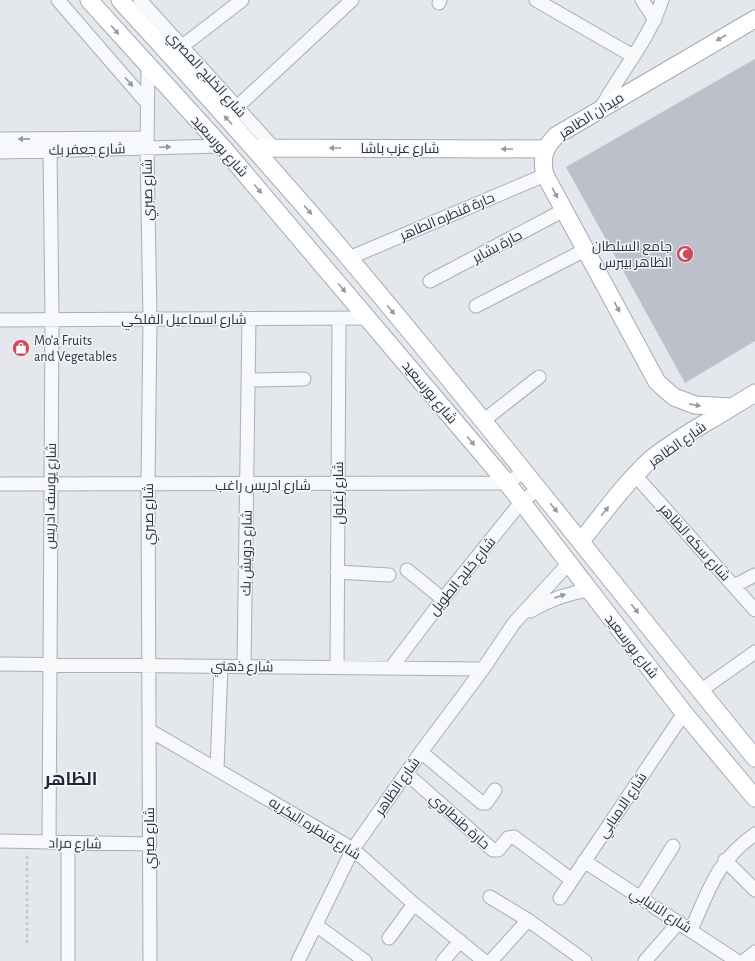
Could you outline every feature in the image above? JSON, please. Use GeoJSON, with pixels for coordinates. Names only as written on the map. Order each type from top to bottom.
{"type":"FeatureCollection","features":[{"type":"Feature","properties":{"kind":"main road","name":"شارع بورسعيد"},"geometry":{"type":"LineString","coordinates":[[89,0],[221,146],[507,483],[684,713],[755,798]]}},
{"type":"Feature","properties":{"kind":"main road","name":"شارع بورسعيد"},"geometry":{"type":"LineString","coordinates":[[120,0],[176,51],[539,489],[755,758]]}},
{"type":"Feature","properties":{"kind":"main road","name":"ميدان الظاهر"},"geometry":{"type":"LineString","coordinates":[[732,407],[695,406],[684,402],[665,391],[657,382],[545,175],[543,157],[546,149],[557,135],[754,19]]}},
{"type":"Feature","properties":{"kind":"main road","name":"شارع عزب باشا"},"geometry":{"type":"LineString","coordinates":[[255,148],[546,149]]}},
{"type":"Feature","properties":{"kind":"main road"},"geometry":{"type":"LineString","coordinates":[[732,407],[755,392]]}},
{"type":"Feature","properties":{"kind":"main road","name":"شارع الظاهر"},"geometry":{"type":"LineString","coordinates":[[581,541],[635,475],[668,447],[732,407]]}},
{"type":"Feature","properties":{"kind":"street"},"geometry":{"type":"LineString","coordinates":[[58,0],[147,103]]}},
{"type":"Feature","properties":{"kind":"street","name":"شارع الخليج المصري"},"geometry":{"type":"LineString","coordinates":[[140,0],[176,51],[237,107],[274,148]]}},
{"type":"Feature","properties":{"kind":"street"},"geometry":{"type":"LineString","coordinates":[[176,51],[242,0]]}},
{"type":"Feature","properties":{"kind":"street"},"geometry":{"type":"LineString","coordinates":[[237,107],[352,0]]}},
{"type":"Feature","properties":{"kind":"street"},"geometry":{"type":"LineString","coordinates":[[536,0],[633,56]]}},
{"type":"Feature","properties":{"kind":"street"},"geometry":{"type":"LineString","coordinates":[[642,0],[655,20]]}},
{"type":"Feature","properties":{"kind":"street"},"geometry":{"type":"LineString","coordinates":[[601,108],[655,20],[662,0]]}},
{"type":"Feature","properties":{"kind":"street","name":"شارع صبري"},"geometry":{"type":"LineString","coordinates":[[148,67],[147,143],[150,319],[148,484],[150,961]]}},
{"type":"Feature","properties":{"kind":"street","name":"شارع جعفر بك"},"geometry":{"type":"LineString","coordinates":[[0,139],[221,146]]}},
{"type":"Feature","properties":{"kind":"street","name":"شارع جعفر بك"},"geometry":{"type":"LineString","coordinates":[[0,152],[147,143]]}},
{"type":"Feature","properties":{"kind":"street","name":"شارع يوسف ادريس"},"geometry":{"type":"LineString","coordinates":[[49,842],[48,664],[52,319],[50,150]]}},
{"type":"Feature","properties":{"kind":"street","name":"حارة قنطره الطاهر"},"geometry":{"type":"LineString","coordinates":[[349,258],[545,175]]}},
{"type":"Feature","properties":{"kind":"street","name":"حارة بشاير"},"geometry":{"type":"LineString","coordinates":[[430,281],[564,210]]}},
{"type":"Feature","properties":{"kind":"street"},"geometry":{"type":"LineString","coordinates":[[476,306],[585,250]]}},
{"type":"Feature","properties":{"kind":"street","name":"شارع زغلول"},"geometry":{"type":"LineString","coordinates":[[337,668],[339,318]]}},
{"type":"Feature","properties":{"kind":"street","name":"شارع اسماعيل الفلكي"},"geometry":{"type":"LineString","coordinates":[[0,320],[368,318]]}},
{"type":"Feature","properties":{"kind":"street","name":"شارع درويش بك"},"geometry":{"type":"LineString","coordinates":[[244,666],[249,319]]}},
{"type":"Feature","properties":{"kind":"street"},"geometry":{"type":"LineString","coordinates":[[483,421],[539,377]]}},
{"type":"Feature","properties":{"kind":"street"},"geometry":{"type":"LineString","coordinates":[[248,380],[304,379]]}},
{"type":"Feature","properties":{"kind":"street"},"geometry":{"type":"LineString","coordinates":[[507,483],[524,472]]}},
{"type":"Feature","properties":{"kind":"street","name":"شارع سكه الظاهر"},"geometry":{"type":"LineString","coordinates":[[635,475],[755,610]]}},
{"type":"Feature","properties":{"kind":"street","name":"شارع ادريس راغب"},"geometry":{"type":"LineString","coordinates":[[0,484],[246,485],[507,483]]}},
{"type":"Feature","properties":{"kind":"street","name":"شارع خليج الطويل"},"geometry":{"type":"LineString","coordinates":[[391,668],[443,599],[522,501],[539,489]]}},
{"type":"Feature","properties":{"kind":"street","name":"شارع الظاهر"},"geometry":{"type":"LineString","coordinates":[[300,960],[353,849],[421,752],[483,669],[514,623],[569,563]]}},
{"type":"Feature","properties":{"kind":"street"},"geometry":{"type":"LineString","coordinates":[[408,570],[443,599]]}},
{"type":"Feature","properties":{"kind":"street"},"geometry":{"type":"LineString","coordinates":[[337,572],[389,575]]}},
{"type":"Feature","properties":{"kind":"street"},"geometry":{"type":"LineString","coordinates":[[734,586],[755,575]]}},
{"type":"Feature","properties":{"kind":"street","name":"شارع الظاهر"},"geometry":{"type":"LineString","coordinates":[[514,623],[542,604],[574,592],[589,590]]}},
{"type":"Feature","properties":{"kind":"street"},"geometry":{"type":"LineString","coordinates":[[700,691],[755,652]]}},
{"type":"Feature","properties":{"kind":"street","name":"شارع ذهني"},"geometry":{"type":"LineString","coordinates":[[0,664],[483,669]]}},
{"type":"Feature","properties":{"kind":"street"},"geometry":{"type":"LineString","coordinates":[[217,768],[221,666]]}},
{"type":"Feature","properties":{"kind":"street","name":"شارع الامبابي"},"geometry":{"type":"LineString","coordinates":[[560,898],[684,713]]}},
{"type":"Feature","properties":{"kind":"street","name":"شارع قنطره البكريه"},"geometry":{"type":"LineString","coordinates":[[149,730],[217,768],[353,849],[414,904],[484,961]]}},
{"type":"Feature","properties":{"kind":"street"},"geometry":{"type":"LineString","coordinates":[[421,752],[482,803],[486,803],[495,790]]}},
{"type":"Feature","properties":{"kind":"street","name":"حارة طنطاوي"},"geometry":{"type":"LineString","coordinates":[[406,773],[493,850],[498,850],[508,838],[511,836],[514,837],[572,880]]}},
{"type":"Feature","properties":{"kind":"street"},"geometry":{"type":"LineString","coordinates":[[691,930],[717,872],[725,860],[734,850],[755,834]]}},
{"type":"Feature","properties":{"kind":"street","name":"شارع مراد"},"geometry":{"type":"LineString","coordinates":[[0,841],[149,844]]}},
{"type":"Feature","properties":{"kind":"street"},"geometry":{"type":"LineString","coordinates":[[68,842],[68,961]]}},
{"type":"Feature","properties":{"kind":"street"},"geometry":{"type":"LineString","coordinates":[[641,898],[673,846]]}},
{"type":"Feature","properties":{"kind":"street"},"geometry":{"type":"LineString","coordinates":[[725,860],[755,890]]}},
{"type":"Feature","properties":{"kind":"street","name":"شارع الانبابي"},"geometry":{"type":"LineString","coordinates":[[584,861],[680,922],[737,961]]}},
{"type":"Feature","properties":{"kind":"street"},"geometry":{"type":"LineString","coordinates":[[490,897],[528,920],[585,961]]}},
{"type":"Feature","properties":{"kind":"street"},"geometry":{"type":"LineString","coordinates":[[389,938],[414,904]]}},
{"type":"Feature","properties":{"kind":"street"},"geometry":{"type":"LineString","coordinates":[[490,961],[528,920]]}},
{"type":"Feature","properties":{"kind":"street"},"geometry":{"type":"LineString","coordinates":[[645,961],[680,922]]}},
{"type":"Feature","properties":{"kind":"street"},"geometry":{"type":"LineString","coordinates":[[316,925],[365,961]]}},
{"type":"Feature","properties":{"kind":"street"},"geometry":{"type":"LineString","coordinates":[[443,961],[460,941]]}},
{"type":"Feature","properties":{"kind":"street"},"geometry":{"type":"LineString","coordinates":[[744,961],[755,952]]}},
{"type":"Feature","properties":{"kind":"path"},"geometry":{"type":"LineString","coordinates":[[27,842],[27,944]]}},
{"type":"Feature","properties":{"kind":"building","name":"جامع السلطان الظاهر بيبرس"},"geometry":{"type":"Polygon","coordinates":[[[755,59],[755,341],[685,383],[566,167],[755,59]]]}},
{"type":"Feature","properties":{"kind":"place","name":"جامع السلطان الظاهر بيبرس"},"geometry":{"type":"Point","coordinates":[685,254]}},
{"type":"Feature","properties":{"kind":"place","name":"Mo’a Fruits and Vegetables"},"geometry":{"type":"Point","coordinates":[21,348]}},
{"type":"Feature","properties":{"kind":"district","name":"الظاهر"},"geometry":{"type":"Point","coordinates":[71,779]}}]}
